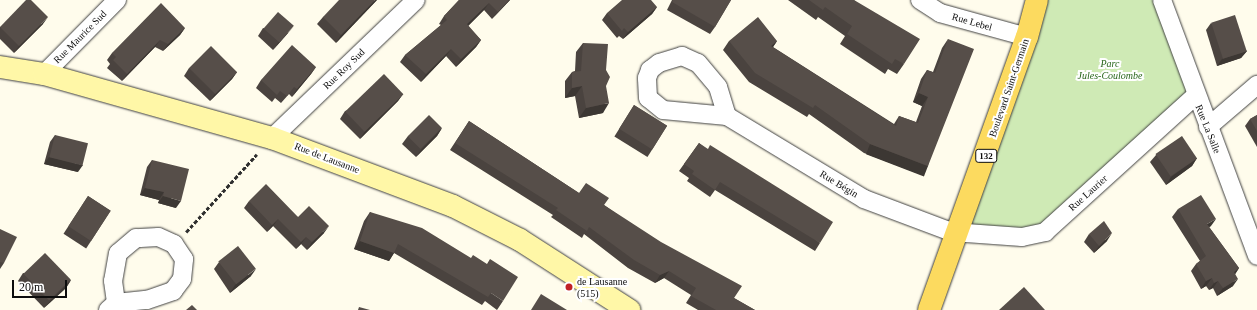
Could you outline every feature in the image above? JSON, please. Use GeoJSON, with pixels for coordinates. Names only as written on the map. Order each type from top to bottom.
{"type":"FeatureCollection","features":[{"type":"Feature","properties":{"kind":"main road","name":"Boulevard Saint-Germain"},"geometry":{"type":"LineString","coordinates":[[929,310],[958,233],[1027,37],[1037,0]]}},
{"type":"Feature","properties":{"kind":"street","name":"Rue Maurice Sud"},"geometry":{"type":"LineString","coordinates":[[44,74],[117,0]]}},
{"type":"Feature","properties":{"kind":"street","name":"Rue Roy Sud"},"geometry":{"type":"LineString","coordinates":[[272,138],[416,0]]}},
{"type":"Feature","properties":{"kind":"street","name":"Rue Lebel"},"geometry":{"type":"LineString","coordinates":[[920,0],[940,13],[1027,37]]}},
{"type":"Feature","properties":{"kind":"street","name":"Rue La Salle"},"geometry":{"type":"LineString","coordinates":[[1162,0],[1195,96],[1257,256]]}},
{"type":"Feature","properties":{"kind":"street","name":"Rue Bégin"},"geometry":{"type":"LineString","coordinates":[[727,116],[718,87],[698,63],[682,56],[659,63],[650,70],[647,78],[648,98],[663,110],[727,116],[864,199],[958,233]]}},
{"type":"Feature","properties":{"kind":"street","name":"Rue de Lausanne"},"geometry":{"type":"LineString","coordinates":[[0,67],[44,74],[272,138],[453,206],[520,240],[629,310]]}},
{"type":"Feature","properties":{"kind":"street"},"geometry":{"type":"LineString","coordinates":[[1208,127],[1257,85]]}},
{"type":"Feature","properties":{"kind":"street","name":"Rue Laurier"},"geometry":{"type":"LineString","coordinates":[[958,233],[1022,237],[1044,232],[1195,96]]}},
{"type":"Feature","properties":{"kind":"street"},"geometry":{"type":"LineString","coordinates":[[136,238],[158,238],[174,244],[184,259],[182,278],[172,291],[147,300],[112,307],[113,281],[118,253],[136,238]]}},
{"type":"Feature","properties":{"kind":"path"},"geometry":{"type":"LineString","coordinates":[[174,244],[272,138]]}},
{"type":"Feature","properties":{"kind":"green space","name":"Parc Jules-Coulombe"},"geometry":{"type":"Polygon","coordinates":[[[1037,0],[1162,0],[1195,96],[1045,232],[959,233],[1037,0]]]}},
{"type":"Feature","properties":{"kind":"building"},"geometry":{"type":"Polygon","coordinates":[[[26,0],[31,0],[48,17],[19,46],[0,27],[26,0]]]}},
{"type":"Feature","properties":{"kind":"building"},"geometry":{"type":"Polygon","coordinates":[[[339,0],[375,0],[341,35],[323,17],[339,0]]]}},
{"type":"Feature","properties":{"kind":"building"},"geometry":{"type":"Polygon","coordinates":[[[459,0],[509,0],[498,12],[489,3],[467,24],[481,40],[461,59],[451,49],[426,74],[405,55],[447,20],[444,16],[459,0]]]}},
{"type":"Feature","properties":{"kind":"building"},"geometry":{"type":"Polygon","coordinates":[[[622,0],[651,0],[657,7],[628,32],[624,28],[622,31],[607,13],[622,0]]]}},
{"type":"Feature","properties":{"kind":"building"},"geometry":{"type":"Polygon","coordinates":[[[673,0],[731,0],[715,27],[672,2],[673,0]]]}},
{"type":"Feature","properties":{"kind":"building"},"geometry":{"type":"Polygon","coordinates":[[[809,0],[854,0],[920,39],[904,64],[895,59],[892,64],[847,34],[852,26],[825,7],[823,10],[809,0]]]}},
{"type":"Feature","properties":{"kind":"building"},"geometry":{"type":"Polygon","coordinates":[[[161,3],[185,28],[168,44],[160,40],[127,74],[113,60],[116,57],[112,53],[161,3]]]}},
{"type":"Feature","properties":{"kind":"building"},"geometry":{"type":"Polygon","coordinates":[[[278,12],[294,26],[279,42],[264,29],[278,12]]]}},
{"type":"Feature","properties":{"kind":"building"},"geometry":{"type":"Polygon","coordinates":[[[1235,15],[1247,51],[1223,59],[1211,23],[1235,15]]]}},
{"type":"Feature","properties":{"kind":"building"},"geometry":{"type":"Polygon","coordinates":[[[758,17],[777,41],[771,46],[896,126],[899,116],[918,123],[928,97],[919,93],[927,70],[935,73],[948,39],[974,49],[928,166],[870,144],[815,105],[813,108],[755,73],[729,41],[758,17]]]}},
{"type":"Feature","properties":{"kind":"building"},"geometry":{"type":"Polygon","coordinates":[[[583,43],[608,44],[606,70],[610,77],[606,86],[609,103],[586,108],[582,86],[572,88],[572,72],[581,71],[583,43]]]}},
{"type":"Feature","properties":{"kind":"building"},"geometry":{"type":"Polygon","coordinates":[[[292,45],[316,67],[297,89],[294,87],[287,96],[280,91],[277,95],[261,80],[292,45]]]}},
{"type":"Feature","properties":{"kind":"building"},"geometry":{"type":"Polygon","coordinates":[[[211,46],[237,72],[215,94],[189,68],[211,46]]]}},
{"type":"Feature","properties":{"kind":"building"},"geometry":{"type":"Polygon","coordinates":[[[384,74],[403,94],[365,132],[345,112],[384,74]]]}},
{"type":"Feature","properties":{"kind":"building"},"geometry":{"type":"Polygon","coordinates":[[[634,105],[667,126],[652,149],[619,129],[634,105]]]}},
{"type":"Feature","properties":{"kind":"building"},"geometry":{"type":"Polygon","coordinates":[[[429,115],[442,128],[421,149],[408,136],[429,115]]]}},
{"type":"Feature","properties":{"kind":"building"},"geometry":{"type":"Polygon","coordinates":[[[1257,115],[1257,131],[1250,119],[1257,115]]]}},
{"type":"Feature","properties":{"kind":"building"},"geometry":{"type":"Polygon","coordinates":[[[469,121],[579,193],[586,183],[609,198],[604,205],[661,242],[742,286],[734,298],[755,310],[716,310],[691,296],[696,288],[669,271],[660,275],[634,260],[589,227],[587,231],[556,210],[558,208],[455,143],[469,121]]]}},
{"type":"Feature","properties":{"kind":"building"},"geometry":{"type":"Polygon","coordinates":[[[55,135],[88,143],[82,166],[49,157],[55,135]]]}},
{"type":"Feature","properties":{"kind":"building"},"geometry":{"type":"Polygon","coordinates":[[[1182,136],[1197,158],[1171,176],[1155,154],[1182,136]]]}},
{"type":"Feature","properties":{"kind":"building"},"geometry":{"type":"Polygon","coordinates":[[[699,143],[708,149],[710,145],[833,222],[820,243],[720,182],[715,190],[692,174],[694,171],[684,164],[699,143]]]}},
{"type":"Feature","properties":{"kind":"building"},"geometry":{"type":"Polygon","coordinates":[[[152,160],[189,169],[181,201],[163,196],[164,192],[145,188],[152,160]]]}},
{"type":"Feature","properties":{"kind":"building"},"geometry":{"type":"Polygon","coordinates":[[[266,184],[298,217],[309,206],[329,226],[312,242],[306,237],[301,242],[278,219],[272,225],[249,201],[266,184]]]}},
{"type":"Feature","properties":{"kind":"building"},"geometry":{"type":"Polygon","coordinates":[[[1201,195],[1216,219],[1207,224],[1239,268],[1234,272],[1238,279],[1223,288],[1218,281],[1214,283],[1212,278],[1206,281],[1196,264],[1206,256],[1178,209],[1201,195]]]}},
{"type":"Feature","properties":{"kind":"building"},"geometry":{"type":"Polygon","coordinates":[[[88,196],[111,211],[91,241],[68,226],[88,196]]]}},
{"type":"Feature","properties":{"kind":"building"},"geometry":{"type":"Polygon","coordinates":[[[370,212],[422,228],[471,258],[473,255],[487,264],[490,259],[518,277],[503,301],[491,293],[488,297],[398,244],[394,253],[360,241],[370,212]]]}},
{"type":"Feature","properties":{"kind":"building"},"geometry":{"type":"Polygon","coordinates":[[[1104,221],[1112,233],[1099,246],[1089,234],[1104,221]]]}},
{"type":"Feature","properties":{"kind":"building"},"geometry":{"type":"Polygon","coordinates":[[[0,229],[17,237],[4,263],[0,262],[0,229]]]}},
{"type":"Feature","properties":{"kind":"building"},"geometry":{"type":"Polygon","coordinates":[[[238,246],[256,269],[236,284],[218,261],[238,246]]]}},
{"type":"Feature","properties":{"kind":"building"},"geometry":{"type":"Polygon","coordinates":[[[45,253],[71,280],[49,300],[23,274],[45,253]]]}},
{"type":"Feature","properties":{"kind":"building"},"geometry":{"type":"Polygon","coordinates":[[[1024,287],[1045,310],[999,310],[1024,287]]]}},
{"type":"Feature","properties":{"kind":"building"},"geometry":{"type":"Polygon","coordinates":[[[541,294],[567,310],[531,310],[541,294]]]}},
{"type":"Feature","properties":{"kind":"building"},"geometry":{"type":"Polygon","coordinates":[[[192,305],[197,310],[186,310],[192,305]]]}},
{"type":"Feature","properties":{"kind":"building"},"geometry":{"type":"Polygon","coordinates":[[[359,307],[370,310],[358,310],[359,307]]]}},
{"type":"Feature","properties":{"kind":"place","name":"de Lausanne (515)"},"geometry":{"type":"Point","coordinates":[569,287]}}]}
